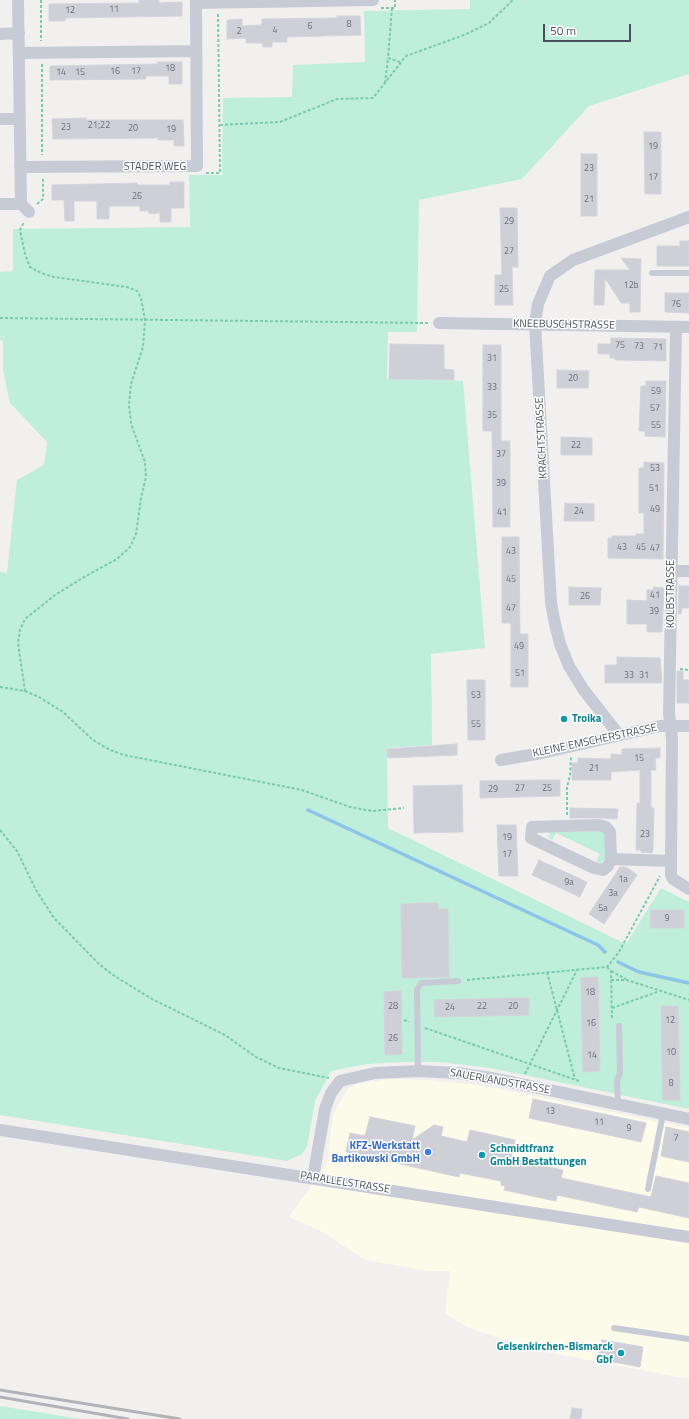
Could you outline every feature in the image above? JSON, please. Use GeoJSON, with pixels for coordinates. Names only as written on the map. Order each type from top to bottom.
{"type":"FeatureCollection","features":[{"type":"Feature","properties":{"kind":"street"},"geometry":{"type":"LineString","coordinates":[[0,204],[25,208],[20,167],[18,0]]}},
{"type":"Feature","properties":{"kind":"street"},"geometry":{"type":"LineString","coordinates":[[196,2],[218,3],[373,0]]}},
{"type":"Feature","properties":{"kind":"street","name":"STADER WEG"},"geometry":{"type":"LineString","coordinates":[[20,167],[197,166],[196,2]]}},
{"type":"Feature","properties":{"kind":"street"},"geometry":{"type":"LineString","coordinates":[[0,34],[19,34]]}},
{"type":"Feature","properties":{"kind":"street"},"geometry":{"type":"LineString","coordinates":[[19,53],[196,51]]}},
{"type":"Feature","properties":{"kind":"street"},"geometry":{"type":"LineString","coordinates":[[0,119],[19,119]]}},
{"type":"Feature","properties":{"kind":"street","name":"KRACHTSTRASSE"},"geometry":{"type":"LineString","coordinates":[[619,735],[583,689],[573,672],[560,644],[555,624],[551,603],[535,324],[538,304],[542,291],[550,276],[556,271],[573,260],[689,217]]}},
{"type":"Feature","properties":{"kind":"street","name":"KNEEBUSCHSTRASSE"},"geometry":{"type":"LineString","coordinates":[[439,323],[689,327]]}},
{"type":"Feature","properties":{"kind":"street","name":"KOLBSTRASSE"},"geometry":{"type":"LineString","coordinates":[[674,879],[671,861],[671,726],[669,713],[671,669],[671,571],[676,327]]}},
{"type":"Feature","properties":{"kind":"street"},"geometry":{"type":"LineString","coordinates":[[671,571],[689,571]]}},
{"type":"Feature","properties":{"kind":"street","name":"KLEINE EMSCHERSTRASSE"},"geometry":{"type":"LineString","coordinates":[[500,760],[660,726],[689,726]]}},
{"type":"Feature","properties":{"kind":"street"},"geometry":{"type":"LineString","coordinates":[[599,825],[606,827],[610,832],[611,859],[608,866],[603,870],[598,869],[531,838],[532,827],[599,825]]}},
{"type":"Feature","properties":{"kind":"street"},"geometry":{"type":"LineString","coordinates":[[611,859],[671,861]]}},
{"type":"Feature","properties":{"kind":"street"},"geometry":{"type":"LineString","coordinates":[[674,879],[689,888]]}},
{"type":"Feature","properties":{"kind":"street","name":"SAUERLANDSTRASSE"},"geometry":{"type":"LineString","coordinates":[[340,1081],[375,1073],[418,1071],[457,1073],[522,1084],[689,1119]]}},
{"type":"Feature","properties":{"kind":"street"},"geometry":{"type":"LineString","coordinates":[[313,1178],[325,1109],[331,1093],[340,1081]]}},
{"type":"Feature","properties":{"kind":"street","name":"PARALLELSTRASSE"},"geometry":{"type":"LineString","coordinates":[[0,1130],[689,1237]]}},
{"type":"Feature","properties":{"kind":"lane"},"geometry":{"type":"LineString","coordinates":[[652,273],[689,273]]}},
{"type":"Feature","properties":{"kind":"lane"},"geometry":{"type":"LineString","coordinates":[[418,1071],[417,990],[421,984],[458,981]]}},
{"type":"Feature","properties":{"kind":"lane"},"geometry":{"type":"LineString","coordinates":[[618,1104],[617,1080],[620,1073],[619,1026]]}},
{"type":"Feature","properties":{"kind":"lane"},"geometry":{"type":"LineString","coordinates":[[648,1189],[662,1114]]}},
{"type":"Feature","properties":{"kind":"lane"},"geometry":{"type":"LineString","coordinates":[[614,1328],[689,1339]]}},
{"type":"Feature","properties":{"kind":"path"},"geometry":{"type":"LineString","coordinates":[[25,691],[18,643],[20,630],[26,619],[55,595],[117,559],[130,547],[136,534],[141,498],[146,477],[144,462],[131,424],[129,405],[131,384],[143,347],[145,320],[141,298],[136,291],[127,287],[54,277],[41,273],[30,267],[25,254],[20,230],[25,208],[43,199],[41,0]]}},
{"type":"Feature","properties":{"kind":"path"},"geometry":{"type":"LineString","coordinates":[[384,85],[395,0]]}},
{"type":"Feature","properties":{"kind":"path"},"geometry":{"type":"LineString","coordinates":[[220,125],[280,122],[337,99],[373,98],[406,56],[464,35],[489,23],[514,0]]}},
{"type":"Feature","properties":{"kind":"path"},"geometry":{"type":"LineString","coordinates":[[197,166],[198,173],[220,173],[218,3]]}},
{"type":"Feature","properties":{"kind":"path"},"geometry":{"type":"LineString","coordinates":[[388,58],[400,62]]}},
{"type":"Feature","properties":{"kind":"path"},"geometry":{"type":"LineString","coordinates":[[0,318],[439,323]]}},
{"type":"Feature","properties":{"kind":"path"},"geometry":{"type":"LineString","coordinates":[[0,687],[25,691],[39,697],[63,712],[93,740],[110,750],[124,755],[302,790],[350,807],[372,812],[404,808]]}},
{"type":"Feature","properties":{"kind":"path"},"geometry":{"type":"LineString","coordinates":[[567,826],[567,787],[570,775],[571,746]]}},
{"type":"Feature","properties":{"kind":"path"},"geometry":{"type":"LineString","coordinates":[[0,830],[17,851],[36,890],[54,918],[94,959],[113,975],[152,999],[225,1035],[256,1056],[280,1068],[340,1081]]}},
{"type":"Feature","properties":{"kind":"path"},"geometry":{"type":"LineString","coordinates":[[458,981],[607,967],[619,952],[660,876],[674,879]]}},
{"type":"Feature","properties":{"kind":"path"},"geometry":{"type":"LineString","coordinates":[[607,967],[627,980],[689,1000]]}},
{"type":"Feature","properties":{"kind":"path"},"geometry":{"type":"LineString","coordinates":[[522,1084],[530,1064],[577,970]]}},
{"type":"Feature","properties":{"kind":"path"},"geometry":{"type":"LineString","coordinates":[[611,971],[612,1024],[619,1026]]}},
{"type":"Feature","properties":{"kind":"path"},"geometry":{"type":"LineString","coordinates":[[547,972],[578,1088],[576,1096]]}},
{"type":"Feature","properties":{"kind":"path"},"geometry":{"type":"LineString","coordinates":[[611,980],[627,980]]}},
{"type":"Feature","properties":{"kind":"path"},"geometry":{"type":"LineString","coordinates":[[612,1008],[658,991]]}},
{"type":"Feature","properties":{"kind":"path"},"geometry":{"type":"LineString","coordinates":[[404,1020],[579,1081]]}},
{"type":"Feature","properties":{"kind":"shaded area"},"geometry":{"type":"Polygon","coordinates":[[[389,1079],[426,1080],[480,1085],[689,1128],[689,1379],[531,1349],[469,1328],[445,1314],[450,1271],[428,1271],[365,1260],[321,1231],[289,1217],[329,1161],[328,1153],[333,1115],[349,1088],[358,1084],[389,1079]]]}},
{"type":"Feature","properties":{"kind":"green space"},"geometry":{"type":"Polygon","coordinates":[[[470,0],[689,0],[689,74],[589,106],[522,179],[419,200],[417,332],[388,332],[387,379],[463,381],[485,648],[431,654],[432,745],[387,748],[388,828],[626,944],[661,888],[689,902],[689,1109],[490,1068],[438,1062],[403,1062],[367,1064],[331,1071],[315,1101],[307,1147],[302,1154],[287,1161],[0,1115],[0,572],[7,573],[17,480],[44,465],[47,442],[10,403],[3,370],[3,341],[0,340],[0,272],[13,271],[13,229],[190,227],[189,175],[222,175],[223,98],[292,97],[293,65],[365,62],[364,11],[470,9],[470,0]]]}},
{"type":"Feature","properties":{"kind":"green space"},"geometry":{"type":"Polygon","coordinates":[[[602,831],[606,835],[605,859],[601,863],[596,862],[600,854],[556,833],[552,841],[548,837],[550,832],[602,831]]]}},
{"type":"Feature","properties":{"kind":"green space"},"geometry":{"type":"Polygon","coordinates":[[[0,1406],[81,1419],[0,1419],[0,1406]]]}},
{"type":"Feature","properties":{"kind":"building"},"geometry":{"type":"Polygon","coordinates":[[[139,0],[159,0],[159,3],[182,2],[182,16],[65,18],[65,21],[49,21],[49,4],[139,3],[139,0]]]}},
{"type":"Feature","properties":{"kind":"building"},"geometry":{"type":"Polygon","coordinates":[[[337,16],[360,16],[361,35],[287,37],[287,42],[272,42],[272,47],[263,47],[263,43],[246,43],[246,38],[227,39],[227,20],[242,19],[242,26],[262,25],[262,19],[337,18],[337,16]]]}},
{"type":"Feature","properties":{"kind":"building"},"geometry":{"type":"Polygon","coordinates":[[[158,62],[182,62],[182,84],[169,84],[169,76],[146,76],[146,79],[50,80],[50,66],[158,64],[158,62]]]}},
{"type":"Feature","properties":{"kind":"building"},"geometry":{"type":"Polygon","coordinates":[[[86,118],[86,120],[183,120],[184,146],[174,146],[174,140],[158,140],[158,138],[53,139],[52,119],[86,118]]]}},
{"type":"Feature","properties":{"kind":"building"},"geometry":{"type":"Polygon","coordinates":[[[644,132],[661,132],[661,194],[645,194],[644,132]]]}},
{"type":"Feature","properties":{"kind":"building"},"geometry":{"type":"Polygon","coordinates":[[[581,154],[597,154],[597,216],[581,216],[581,154]]]}},
{"type":"Feature","properties":{"kind":"building"},"geometry":{"type":"Polygon","coordinates":[[[170,182],[184,182],[184,208],[171,208],[171,222],[160,222],[160,213],[149,214],[149,211],[140,211],[140,206],[109,206],[109,219],[97,219],[97,201],[74,201],[74,221],[65,221],[64,200],[52,200],[52,185],[137,183],[137,185],[170,185],[170,182]]]}},
{"type":"Feature","properties":{"kind":"building"},"geometry":{"type":"Polygon","coordinates":[[[500,208],[517,208],[518,267],[512,267],[513,305],[495,305],[495,275],[502,275],[500,208]]]}},
{"type":"Feature","properties":{"kind":"building"},"geometry":{"type":"Polygon","coordinates":[[[680,241],[689,241],[689,266],[657,266],[657,246],[680,246],[680,241]]]}},
{"type":"Feature","properties":{"kind":"building"},"geometry":{"type":"Polygon","coordinates":[[[621,258],[641,259],[640,312],[630,312],[630,303],[621,303],[605,278],[604,305],[594,305],[595,270],[630,270],[621,258]]]}},
{"type":"Feature","properties":{"kind":"building"},"geometry":{"type":"Polygon","coordinates":[[[665,293],[689,293],[689,313],[665,312],[665,293]]]}},
{"type":"Feature","properties":{"kind":"building"},"geometry":{"type":"Polygon","coordinates":[[[611,338],[666,339],[666,361],[615,360],[615,358],[610,358],[610,354],[598,354],[598,344],[611,344],[611,338]]]}},
{"type":"Feature","properties":{"kind":"building"},"geometry":{"type":"Polygon","coordinates":[[[390,344],[444,345],[444,369],[454,370],[454,380],[389,379],[390,344]]]}},
{"type":"Feature","properties":{"kind":"building"},"geometry":{"type":"Polygon","coordinates":[[[483,345],[501,345],[501,441],[510,441],[510,527],[493,527],[492,431],[483,431],[483,345]]]}},
{"type":"Feature","properties":{"kind":"building"},"geometry":{"type":"Polygon","coordinates":[[[557,370],[589,371],[588,388],[557,388],[557,370]]]}},
{"type":"Feature","properties":{"kind":"building"},"geometry":{"type":"Polygon","coordinates":[[[646,381],[666,381],[665,437],[645,436],[645,431],[639,431],[641,386],[646,386],[646,381]]]}},
{"type":"Feature","properties":{"kind":"building"},"geometry":{"type":"Polygon","coordinates":[[[561,437],[592,438],[592,455],[561,455],[561,437]]]}},
{"type":"Feature","properties":{"kind":"building"},"geometry":{"type":"Polygon","coordinates":[[[644,462],[664,463],[663,559],[608,558],[608,538],[612,538],[612,536],[636,536],[636,534],[644,534],[644,513],[639,513],[639,468],[644,468],[644,462]]]}},
{"type":"Feature","properties":{"kind":"building"},"geometry":{"type":"Polygon","coordinates":[[[565,503],[594,504],[594,521],[564,521],[565,503]]]}},
{"type":"Feature","properties":{"kind":"building"},"geometry":{"type":"Polygon","coordinates":[[[502,537],[519,537],[520,634],[528,634],[528,687],[511,687],[511,623],[502,623],[502,537]]]}},
{"type":"Feature","properties":{"kind":"building"},"geometry":{"type":"Polygon","coordinates":[[[679,586],[689,586],[689,608],[682,608],[681,614],[678,614],[679,586]]]}},
{"type":"Feature","properties":{"kind":"building"},"geometry":{"type":"Polygon","coordinates":[[[569,587],[601,588],[600,605],[569,605],[569,587]]]}},
{"type":"Feature","properties":{"kind":"building"},"geometry":{"type":"Polygon","coordinates":[[[654,587],[664,588],[662,632],[647,632],[647,624],[627,624],[627,600],[647,601],[647,590],[653,590],[654,587]]]}},
{"type":"Feature","properties":{"kind":"building"},"geometry":{"type":"Polygon","coordinates":[[[617,657],[660,658],[662,683],[605,683],[605,665],[617,665],[617,657]]]}},
{"type":"Feature","properties":{"kind":"building"},"geometry":{"type":"Polygon","coordinates":[[[677,671],[683,671],[683,680],[689,680],[689,703],[677,703],[677,671]]]}},
{"type":"Feature","properties":{"kind":"building"},"geometry":{"type":"Polygon","coordinates":[[[467,680],[485,680],[485,740],[468,740],[467,680]]]}},
{"type":"Feature","properties":{"kind":"building"},"geometry":{"type":"Polygon","coordinates":[[[457,744],[457,755],[388,758],[387,749],[457,744]]]}},
{"type":"Feature","properties":{"kind":"building"},"geometry":{"type":"Polygon","coordinates":[[[660,748],[660,758],[655,758],[656,770],[651,770],[651,808],[654,808],[653,851],[652,853],[641,852],[641,850],[636,850],[637,803],[640,803],[640,770],[611,772],[611,780],[572,780],[572,763],[578,763],[578,758],[611,759],[611,754],[622,755],[622,749],[660,748]]]}},
{"type":"Feature","properties":{"kind":"building"},"geometry":{"type":"Polygon","coordinates":[[[560,780],[560,796],[480,798],[480,781],[560,780]]]}},
{"type":"Feature","properties":{"kind":"building"},"geometry":{"type":"Polygon","coordinates":[[[462,785],[463,832],[414,833],[413,786],[462,785]]]}},
{"type":"Feature","properties":{"kind":"building"},"geometry":{"type":"Polygon","coordinates":[[[570,808],[618,809],[617,819],[570,818],[570,808]]]}},
{"type":"Feature","properties":{"kind":"building"},"geometry":{"type":"Polygon","coordinates":[[[497,825],[516,825],[518,876],[499,876],[497,825]]]}},
{"type":"Feature","properties":{"kind":"building"},"geometry":{"type":"Polygon","coordinates":[[[539,860],[587,882],[580,897],[532,875],[539,860]]]}},
{"type":"Feature","properties":{"kind":"building"},"geometry":{"type":"Polygon","coordinates":[[[620,867],[626,867],[637,875],[604,924],[589,914],[620,867]]]}},
{"type":"Feature","properties":{"kind":"building"},"geometry":{"type":"Polygon","coordinates":[[[438,903],[438,909],[448,909],[449,977],[402,978],[401,904],[438,903]]]}},
{"type":"Feature","properties":{"kind":"building"},"geometry":{"type":"Polygon","coordinates":[[[651,910],[684,910],[684,928],[650,928],[651,910]]]}},
{"type":"Feature","properties":{"kind":"building"},"geometry":{"type":"Polygon","coordinates":[[[598,977],[600,1071],[583,1072],[581,978],[598,977]]]}},
{"type":"Feature","properties":{"kind":"building"},"geometry":{"type":"Polygon","coordinates":[[[401,991],[402,1054],[385,1055],[384,992],[401,991]]]}},
{"type":"Feature","properties":{"kind":"building"},"geometry":{"type":"Polygon","coordinates":[[[529,998],[529,1015],[435,1017],[434,1000],[529,998]]]}},
{"type":"Feature","properties":{"kind":"building"},"geometry":{"type":"Polygon","coordinates":[[[661,1006],[678,1006],[680,1100],[663,1100],[661,1006]]]}},
{"type":"Feature","properties":{"kind":"building"},"geometry":{"type":"Polygon","coordinates":[[[533,1099],[646,1123],[641,1142],[529,1118],[533,1099]]]}},
{"type":"Feature","properties":{"kind":"building"},"geometry":{"type":"Polygon","coordinates":[[[370,1117],[415,1126],[412,1140],[434,1125],[443,1127],[441,1136],[467,1142],[470,1130],[515,1140],[511,1159],[563,1170],[561,1178],[651,1197],[656,1176],[689,1183],[689,1218],[639,1207],[637,1212],[557,1195],[556,1201],[504,1190],[505,1186],[501,1185],[501,1181],[460,1173],[459,1177],[346,1152],[350,1133],[365,1136],[370,1117]]]}},
{"type":"Feature","properties":{"kind":"building"},"geometry":{"type":"Polygon","coordinates":[[[666,1127],[689,1132],[689,1162],[661,1156],[666,1127]]]}},
{"type":"Feature","properties":{"kind":"building","name":"Gelsenkirchen-Bismarck Gbf"},"geometry":{"type":"Polygon","coordinates":[[[602,1340],[643,1347],[640,1367],[598,1359],[602,1340]]]}},
{"type":"Feature","properties":{"kind":"building"},"geometry":{"type":"Polygon","coordinates":[[[572,1408],[582,1409],[581,1419],[570,1419],[572,1408]]]}},
{"type":"Feature","properties":{"kind":"waterway"},"geometry":{"type":"LineString","coordinates":[[308,810],[598,945],[605,952]]}},
{"type":"Feature","properties":{"kind":"waterway"},"geometry":{"type":"LineString","coordinates":[[618,962],[639,972],[689,983]]}},
{"type":"Feature","properties":{"kind":"railway"},"geometry":{"type":"LineString","coordinates":[[0,1390],[180,1419]]}},
{"type":"Feature","properties":{"kind":"railway"},"geometry":{"type":"LineString","coordinates":[[0,1397],[128,1419]]}},
{"type":"Feature","properties":{"kind":"place","name":"Troika"},"geometry":{"type":"Point","coordinates":[564,719]}},
{"type":"Feature","properties":{"kind":"place","name":"KFZ-Werkstatt Bartikowski GmbH"},"geometry":{"type":"Point","coordinates":[428,1152]}},
{"type":"Feature","properties":{"kind":"place","name":"Schmidtfranz GmbH Bestattungen"},"geometry":{"type":"Point","coordinates":[482,1155]}},
{"type":"Feature","properties":{"kind":"place","name":"Gelsenkirchen-Bismarck Gbf"},"geometry":{"type":"Point","coordinates":[621,1353]}}]}
